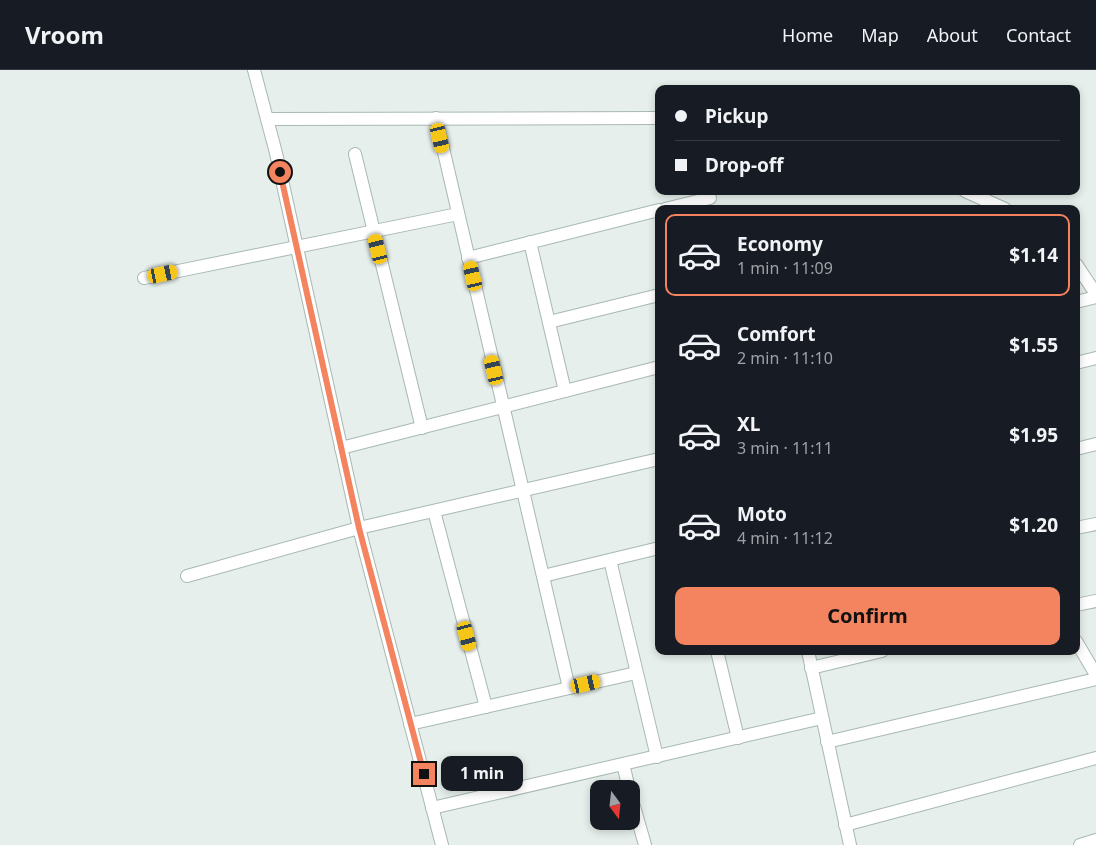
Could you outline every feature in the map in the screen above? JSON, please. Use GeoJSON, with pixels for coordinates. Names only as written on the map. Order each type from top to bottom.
{"type":"FeatureCollection","features":[{"type":"Feature","properties":{"kind":"street"},"geometry":{"type":"LineString","coordinates":[[254,70],[297,247],[359,528],[442,845]]}},
{"type":"Feature","properties":{"kind":"street"},"geometry":{"type":"LineString","coordinates":[[436,118],[569,688]]}},
{"type":"Feature","properties":{"kind":"street"},"geometry":{"type":"LineString","coordinates":[[267,119],[655,118]]}},
{"type":"Feature","properties":{"kind":"street"},"geometry":{"type":"LineString","coordinates":[[355,154],[422,428]]}},
{"type":"Feature","properties":{"kind":"street"},"geometry":{"type":"LineString","coordinates":[[974,195],[996,205]]}},
{"type":"Feature","properties":{"kind":"street"},"geometry":{"type":"LineString","coordinates":[[683,205],[710,199]]}},
{"type":"Feature","properties":{"kind":"street"},"geometry":{"type":"LineString","coordinates":[[468,258],[655,211]]}},
{"type":"Feature","properties":{"kind":"street"},"geometry":{"type":"LineString","coordinates":[[144,278],[458,214]]}},
{"type":"Feature","properties":{"kind":"street"},"geometry":{"type":"LineString","coordinates":[[530,242],[565,391]]}},
{"type":"Feature","properties":{"kind":"street"},"geometry":{"type":"LineString","coordinates":[[1080,270],[1096,296],[1080,301]]}},
{"type":"Feature","properties":{"kind":"street"},"geometry":{"type":"LineString","coordinates":[[549,322],[655,296]]}},
{"type":"Feature","properties":{"kind":"street"},"geometry":{"type":"LineString","coordinates":[[1080,362],[1096,358]]}},
{"type":"Feature","properties":{"kind":"street"},"geometry":{"type":"LineString","coordinates":[[341,448],[655,368]]}},
{"type":"Feature","properties":{"kind":"street"},"geometry":{"type":"LineString","coordinates":[[1080,448],[1096,444]]}},
{"type":"Feature","properties":{"kind":"street"},"geometry":{"type":"LineString","coordinates":[[187,576],[359,528],[655,460]]}},
{"type":"Feature","properties":{"kind":"street"},"geometry":{"type":"LineString","coordinates":[[434,511],[486,707]]}},
{"type":"Feature","properties":{"kind":"street"},"geometry":{"type":"LineString","coordinates":[[1080,527],[1096,524]]}},
{"type":"Feature","properties":{"kind":"street"},"geometry":{"type":"LineString","coordinates":[[542,576],[655,549]]}},
{"type":"Feature","properties":{"kind":"street"},"geometry":{"type":"LineString","coordinates":[[610,560],[657,757]]}},
{"type":"Feature","properties":{"kind":"street"},"geometry":{"type":"LineString","coordinates":[[1080,604],[1096,601]]}},
{"type":"Feature","properties":{"kind":"street"},"geometry":{"type":"LineString","coordinates":[[1080,648],[1096,675]]}},
{"type":"Feature","properties":{"kind":"street"},"geometry":{"type":"LineString","coordinates":[[718,655],[738,738]]}},
{"type":"Feature","properties":{"kind":"street"},"geometry":{"type":"LineString","coordinates":[[809,655],[850,845]]}},
{"type":"Feature","properties":{"kind":"street"},"geometry":{"type":"LineString","coordinates":[[812,668],[866,655]]}},
{"type":"Feature","properties":{"kind":"street"},"geometry":{"type":"LineString","coordinates":[[410,724],[636,672]]}},
{"type":"Feature","properties":{"kind":"street"},"geometry":{"type":"LineString","coordinates":[[827,742],[1096,679]]}},
{"type":"Feature","properties":{"kind":"street"},"geometry":{"type":"LineString","coordinates":[[432,808],[822,718]]}},
{"type":"Feature","properties":{"kind":"street"},"geometry":{"type":"LineString","coordinates":[[845,825],[1096,758]]}},
{"type":"Feature","properties":{"kind":"street"},"geometry":{"type":"LineString","coordinates":[[623,764],[627,780]]}},
{"type":"Feature","properties":{"kind":"street"},"geometry":{"type":"LineString","coordinates":[[640,828],[645,845]]}},
{"type":"Feature","properties":{"kind":"street"},"geometry":{"type":"LineString","coordinates":[[1080,845],[1096,840]]}},
{"type":"Feature","properties":{"kind":"route"},"geometry":{"type":"LineString","coordinates":[[280,172],[359,528],[424,774]]}}]}
